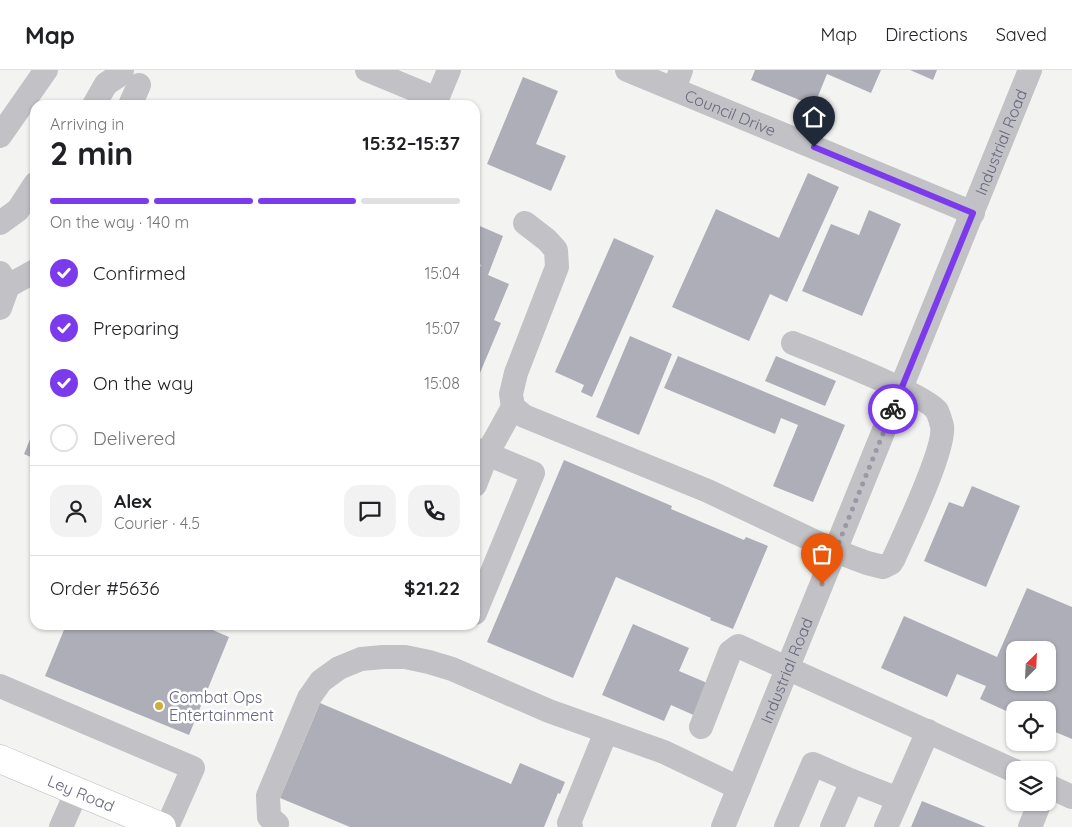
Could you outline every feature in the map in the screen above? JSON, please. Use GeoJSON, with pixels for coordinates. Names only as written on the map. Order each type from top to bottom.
{"type":"FeatureCollection","features":[{"type":"Feature","properties":{"kind":"main road","name":"Ley Road"},"geometry":{"type":"LineString","coordinates":[[0,759],[162,827]]}},
{"type":"Feature","properties":{"kind":"street"},"geometry":{"type":"LineString","coordinates":[[0,136],[46,70]]}},
{"type":"Feature","properties":{"kind":"street"},"geometry":{"type":"LineString","coordinates":[[367,70],[437,99],[449,70]]}},
{"type":"Feature","properties":{"kind":"street","name":"Council Drive"},"geometry":{"type":"LineString","coordinates":[[627,70],[678,80],[973,213]]}},
{"type":"Feature","properties":{"kind":"street","name":"Industrial Road"},"geometry":{"type":"LineString","coordinates":[[723,827],[1030,70]]}},
{"type":"Feature","properties":{"kind":"street"},"geometry":{"type":"LineString","coordinates":[[97,100],[106,84],[127,84]]}},
{"type":"Feature","properties":{"kind":"street"},"geometry":{"type":"LineString","coordinates":[[0,223],[18,210],[30,192]]}},
{"type":"Feature","properties":{"kind":"street"},"geometry":{"type":"LineString","coordinates":[[525,223],[547,240],[556,250],[557,267],[516,373],[511,394],[513,407],[524,416],[708,491],[835,550],[883,567],[891,563],[928,480],[941,444],[942,426],[937,411],[920,398],[793,342]]}},
{"type":"Feature","properties":{"kind":"street"},"geometry":{"type":"LineString","coordinates":[[3,289],[30,274]]}},
{"type":"Feature","properties":{"kind":"street"},"geometry":{"type":"LineString","coordinates":[[480,601],[532,473],[481,451],[513,407]]}},
{"type":"Feature","properties":{"kind":"street"},"geometry":{"type":"LineString","coordinates":[[701,727],[730,652],[738,646],[1006,767]]}},
{"type":"Feature","properties":{"kind":"street"},"geometry":{"type":"LineString","coordinates":[[279,826],[270,816],[268,796],[309,698],[321,682],[339,668],[361,659],[383,657],[405,657],[429,662],[487,683],[549,711],[664,752],[739,788]]}},
{"type":"Feature","properties":{"kind":"street"},"geometry":{"type":"LineString","coordinates":[[0,686],[193,768],[167,827]]}},
{"type":"Feature","properties":{"kind":"street"},"geometry":{"type":"LineString","coordinates":[[886,827],[928,731]]}},
{"type":"Feature","properties":{"kind":"street"},"geometry":{"type":"LineString","coordinates":[[571,827],[569,823],[606,732]]}},
{"type":"Feature","properties":{"kind":"street"},"geometry":{"type":"LineString","coordinates":[[786,827],[813,764],[898,799]]}},
{"type":"Feature","properties":{"kind":"street"},"geometry":{"type":"LineString","coordinates":[[832,827],[852,781]]}},
{"type":"Feature","properties":{"kind":"street"},"geometry":{"type":"LineString","coordinates":[[1056,790],[1072,797]]}},
{"type":"Feature","properties":{"kind":"street"},"geometry":{"type":"LineString","coordinates":[[61,827],[77,791]]}},
{"type":"Feature","properties":{"kind":"street"},"geometry":{"type":"LineString","coordinates":[[1030,827],[1036,811]]}},
{"type":"Feature","properties":{"kind":"building"},"geometry":{"type":"Polygon","coordinates":[[[755,70],[881,70],[871,93],[827,74],[814,106],[751,80],[755,70]]]}},
{"type":"Feature","properties":{"kind":"building"},"geometry":{"type":"Polygon","coordinates":[[[910,70],[937,70],[933,80],[910,70]]]}},
{"type":"Feature","properties":{"kind":"building"},"geometry":{"type":"Polygon","coordinates":[[[523,77],[558,91],[536,144],[566,156],[551,191],[487,164],[523,77]]]}},
{"type":"Feature","properties":{"kind":"building"},"geometry":{"type":"Polygon","coordinates":[[[808,173],[839,187],[787,302],[770,294],[749,341],[672,307],[716,209],[779,238],[808,173]]]}},
{"type":"Feature","properties":{"kind":"building"},"geometry":{"type":"Polygon","coordinates":[[[869,210],[901,224],[862,316],[802,291],[831,224],[859,235],[869,210]]]}},
{"type":"Feature","properties":{"kind":"building"},"geometry":{"type":"Polygon","coordinates":[[[480,226],[503,236],[488,275],[509,284],[494,320],[501,323],[480,373],[480,267],[480,226]]]}},
{"type":"Feature","properties":{"kind":"building"},"geometry":{"type":"Polygon","coordinates":[[[614,238],[654,256],[592,397],[581,392],[584,385],[555,372],[614,238]]]}},
{"type":"Feature","properties":{"kind":"building"},"geometry":{"type":"Polygon","coordinates":[[[630,336],[672,354],[639,435],[596,417],[630,336]]]}},
{"type":"Feature","properties":{"kind":"building"},"geometry":{"type":"Polygon","coordinates":[[[678,356],[845,425],[813,502],[773,486],[798,425],[781,418],[775,434],[664,388],[678,356]]]}},
{"type":"Feature","properties":{"kind":"building"},"geometry":{"type":"Polygon","coordinates":[[[776,356],[836,381],[825,406],[765,381],[776,356]]]}},
{"type":"Feature","properties":{"kind":"building"},"geometry":{"type":"Polygon","coordinates":[[[30,439],[30,457],[24,454],[30,439]]]}},
{"type":"Feature","properties":{"kind":"building"},"geometry":{"type":"Polygon","coordinates":[[[564,460],[672,506],[671,509],[744,540],[746,537],[768,546],[733,629],[616,577],[573,678],[487,642],[564,460]]]}},
{"type":"Feature","properties":{"kind":"building"},"geometry":{"type":"Polygon","coordinates":[[[972,486],[1020,506],[986,587],[924,561],[949,502],[963,507],[972,486]]]}},
{"type":"Feature","properties":{"kind":"building"},"geometry":{"type":"Polygon","coordinates":[[[1027,588],[1072,607],[1072,739],[1056,732],[1056,701],[1006,701],[1006,711],[980,699],[986,686],[957,674],[947,697],[881,668],[904,616],[997,657],[1027,588]]]}},
{"type":"Feature","properties":{"kind":"building"},"geometry":{"type":"Polygon","coordinates":[[[633,624],[689,648],[679,671],[712,685],[698,717],[671,705],[664,721],[602,695],[633,624]]]}},
{"type":"Feature","properties":{"kind":"building","name":"Combat Ops Entertainment"},"geometry":{"type":"Polygon","coordinates":[[[64,630],[213,630],[229,637],[189,735],[45,676],[64,630]]]}},
{"type":"Feature","properties":{"kind":"building"},"geometry":{"type":"Polygon","coordinates":[[[320,703],[511,784],[520,763],[565,782],[560,794],[558,793],[544,827],[350,827],[280,798],[320,703]]]}},
{"type":"Feature","properties":{"kind":"building"},"geometry":{"type":"Polygon","coordinates":[[[922,801],[986,827],[911,827],[922,801]]]}},
{"type":"Feature","properties":{"kind":"way so far"},"geometry":{"type":"LineString","coordinates":[[822,584],[893,409]]}},
{"type":"Feature","properties":{"kind":"place","name":"Combat Ops Entertainment"},"geometry":{"type":"Point","coordinates":[159,706]}},
{"type":"Feature","properties":{"kind":"route"},"geometry":{"type":"LineString","coordinates":[[814,147],[973,213],[893,409]]}}]}
